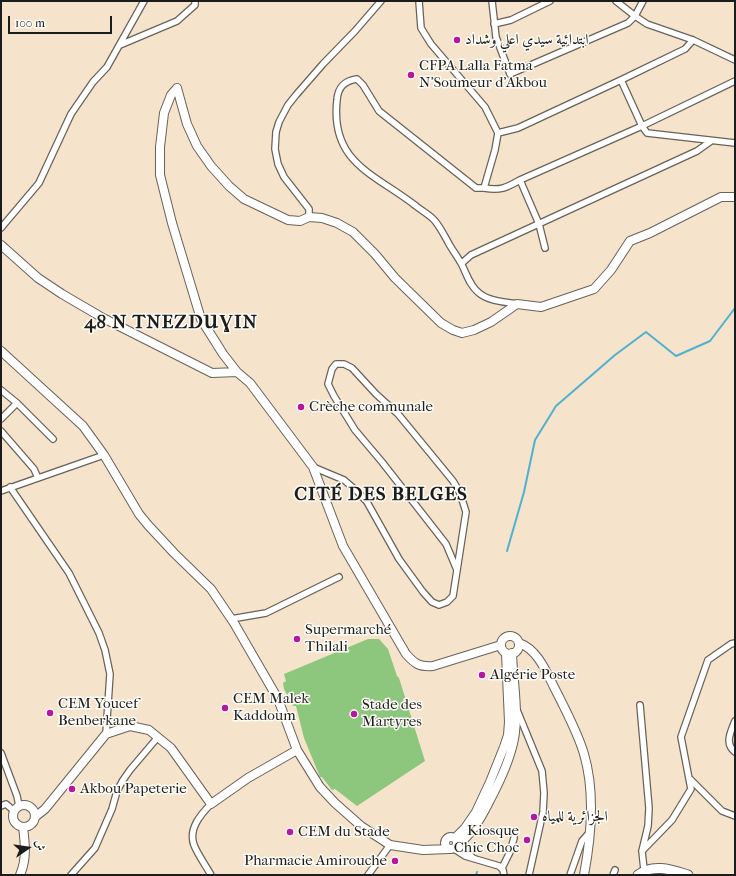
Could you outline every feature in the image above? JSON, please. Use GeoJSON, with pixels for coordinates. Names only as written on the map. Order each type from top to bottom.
{"type":"FeatureCollection","features":[{"type":"Feature","properties":{"kind":"main road"},"geometry":{"type":"LineString","coordinates":[[641,873],[658,868],[672,870],[688,875]]}},
{"type":"Feature","properties":{"kind":"street"},"geometry":{"type":"LineString","coordinates":[[1,228],[39,183],[71,114],[93,82],[107,67],[144,1]]}},
{"type":"Feature","properties":{"kind":"street"},"geometry":{"type":"LineString","coordinates":[[120,45],[176,20],[195,6],[195,1]]}},
{"type":"Feature","properties":{"kind":"street"},"geometry":{"type":"LineString","coordinates":[[309,218],[309,209],[284,177],[278,164],[275,149],[276,132],[279,122],[288,105],[296,95],[323,64],[355,32],[381,1]]}},
{"type":"Feature","properties":{"kind":"street"},"geometry":{"type":"LineString","coordinates":[[419,1],[421,28],[431,44],[485,107],[498,134],[484,188]]}},
{"type":"Feature","properties":{"kind":"street"},"geometry":{"type":"LineString","coordinates":[[492,1],[496,37],[510,74],[628,23],[635,16],[643,1]]}},
{"type":"Feature","properties":{"kind":"street"},"geometry":{"type":"LineString","coordinates":[[494,24],[511,20],[550,1]]}},
{"type":"Feature","properties":{"kind":"street"},"geometry":{"type":"LineString","coordinates":[[616,1],[647,24],[693,40],[735,60]]}},
{"type":"Feature","properties":{"kind":"street"},"geometry":{"type":"LineString","coordinates":[[498,134],[518,128],[621,80],[685,49],[693,40]]}},
{"type":"Feature","properties":{"kind":"street"},"geometry":{"type":"LineString","coordinates":[[735,81],[642,126],[520,180],[508,187],[496,190],[476,188],[379,111],[363,85],[357,79],[350,80],[340,86],[337,95],[335,112],[336,128],[343,146],[356,163],[376,179],[406,198],[435,221],[462,264],[472,286],[480,295],[490,299],[541,307],[594,289],[611,270],[630,240],[650,233],[720,197],[735,197]]}},
{"type":"Feature","properties":{"kind":"street"},"geometry":{"type":"LineString","coordinates":[[621,80],[642,126],[647,133],[735,143]]}},
{"type":"Feature","properties":{"kind":"street"},"geometry":{"type":"LineString","coordinates":[[501,645],[433,666],[423,667],[413,662],[406,654],[343,546],[313,467],[250,383],[238,372],[223,354],[201,319],[172,223],[160,175],[160,147],[164,113],[171,95],[177,88],[187,124],[196,146],[229,186],[244,199],[288,220],[300,221],[309,218],[322,218],[337,223],[353,232],[375,254],[395,278],[441,323],[462,333],[474,330],[491,322],[516,304]]}},
{"type":"Feature","properties":{"kind":"street"},"geometry":{"type":"LineString","coordinates":[[462,264],[472,255],[697,151],[711,141]]}},
{"type":"Feature","properties":{"kind":"street"},"geometry":{"type":"LineString","coordinates":[[520,180],[539,224],[545,248]]}},
{"type":"Feature","properties":{"kind":"street"},"geometry":{"type":"LineString","coordinates":[[1,245],[38,278],[103,318],[212,374],[238,372]]}},
{"type":"Feature","properties":{"kind":"street"},"geometry":{"type":"LineString","coordinates":[[1,351],[83,426],[104,455],[139,514],[174,553],[211,589],[231,619],[278,699],[296,750],[310,772],[334,803],[361,826],[390,845],[432,850],[454,845],[467,836],[484,813],[509,758],[514,737],[516,707],[509,653]]}},
{"type":"Feature","properties":{"kind":"street"},"geometry":{"type":"LineString","coordinates":[[313,467],[344,480],[367,502],[399,559],[432,602],[439,605],[447,602],[453,596],[466,512],[460,493],[453,481],[398,414],[376,394],[352,368],[344,364],[336,364],[332,369],[328,384],[334,396],[355,430],[440,535],[446,544],[457,570]]}},
{"type":"Feature","properties":{"kind":"street"},"geometry":{"type":"LineString","coordinates":[[1,390],[17,403],[53,439]]}},
{"type":"Feature","properties":{"kind":"street"},"geometry":{"type":"LineString","coordinates":[[1,419],[17,403]]}},
{"type":"Feature","properties":{"kind":"street"},"geometry":{"type":"LineString","coordinates":[[1,431],[34,469],[38,478]]}},
{"type":"Feature","properties":{"kind":"street"},"geometry":{"type":"LineString","coordinates":[[1,491],[104,455]]}},
{"type":"Feature","properties":{"kind":"street"},"geometry":{"type":"LineString","coordinates":[[10,488],[69,573],[99,633],[105,650],[110,674],[106,734]]}},
{"type":"Feature","properties":{"kind":"street"},"geometry":{"type":"LineString","coordinates":[[231,619],[266,613],[339,577]]}},
{"type":"Feature","properties":{"kind":"street"},"geometry":{"type":"LineString","coordinates":[[509,653],[503,650],[501,645],[503,639],[511,636],[516,638],[519,643],[535,654],[546,670],[584,753],[589,777],[591,800],[589,833],[590,844],[584,875]]}},
{"type":"Feature","properties":{"kind":"street"},"geometry":{"type":"LineString","coordinates":[[509,653],[518,649],[519,643]]}},
{"type":"Feature","properties":{"kind":"street"},"geometry":{"type":"LineString","coordinates":[[642,851],[672,820],[690,788],[681,737],[708,660],[731,644],[735,643]]}},
{"type":"Feature","properties":{"kind":"street"},"geometry":{"type":"LineString","coordinates":[[454,845],[476,812],[490,782],[508,735],[509,653]]}},
{"type":"Feature","properties":{"kind":"street"},"geometry":{"type":"LineString","coordinates":[[640,705],[649,808],[648,826],[642,851],[641,873]]}},
{"type":"Feature","properties":{"kind":"street"},"geometry":{"type":"LineString","coordinates":[[516,707],[542,771],[544,792],[543,812],[529,875]]}},
{"type":"Feature","properties":{"kind":"street"},"geometry":{"type":"LineString","coordinates":[[735,721],[728,737],[732,750],[735,752]]}},
{"type":"Feature","properties":{"kind":"street"},"geometry":{"type":"LineString","coordinates":[[35,816],[45,809],[106,734],[130,726],[149,730],[171,748],[211,804]]}},
{"type":"Feature","properties":{"kind":"street"},"geometry":{"type":"LineString","coordinates":[[72,875],[95,848],[112,809],[117,791],[123,780],[158,737]]}},
{"type":"Feature","properties":{"kind":"street"},"geometry":{"type":"LineString","coordinates":[[212,875],[194,845],[193,835],[199,818],[211,804],[248,778],[296,750]]}},
{"type":"Feature","properties":{"kind":"street"},"geometry":{"type":"LineString","coordinates":[[1,753],[17,796],[16,808],[13,818],[14,822],[23,827],[33,823],[35,816],[32,807],[26,804],[16,808],[6,804],[1,806]]}},
{"type":"Feature","properties":{"kind":"street"},"geometry":{"type":"LineString","coordinates":[[689,778],[722,811],[735,816]]}},
{"type":"Feature","properties":{"kind":"street"},"geometry":{"type":"LineString","coordinates":[[20,875],[26,847],[23,827]]}},
{"type":"Feature","properties":{"kind":"street"},"geometry":{"type":"LineString","coordinates":[[570,875],[582,841],[589,833]]}},
{"type":"Feature","properties":{"kind":"street"},"geometry":{"type":"LineString","coordinates":[[415,849],[446,841],[450,838],[454,845],[465,856],[472,857],[502,868]]}},
{"type":"Feature","properties":{"kind":"street"},"geometry":{"type":"LineString","coordinates":[[504,875],[502,868],[510,852],[514,838]]}},
{"type":"Feature","properties":{"kind":"street"},"geometry":{"type":"LineString","coordinates":[[368,875],[390,845]]}},
{"type":"Feature","properties":{"kind":"green space","name":"Stade des Martyres"},"geometry":{"type":"Polygon","coordinates":[[[368,639],[379,639],[388,649],[399,678],[425,761],[357,806],[335,789],[332,790],[322,777],[320,777],[304,738],[296,706],[293,706],[284,689],[283,683],[286,681],[284,674],[368,639]]]}},
{"type":"Feature","properties":{"kind":"waterway"},"geometry":{"type":"LineString","coordinates":[[507,551],[524,492],[535,440],[556,406],[615,355],[646,332],[676,356],[710,341],[735,308]]}},
{"type":"Feature","properties":{"kind":"place","name":"ابتدائية سيدي اعلي وشداد"},"geometry":{"type":"Point","coordinates":[457,40]}},
{"type":"Feature","properties":{"kind":"place","name":"CFPA Lalla Fatma N'Soumeur d'Akbou"},"geometry":{"type":"Point","coordinates":[411,75]}},
{"type":"Feature","properties":{"kind":"place","name":"Crèche communale"},"geometry":{"type":"Point","coordinates":[301,407]}},
{"type":"Feature","properties":{"kind":"place","name":"Supermarché Thilali"},"geometry":{"type":"Point","coordinates":[297,639]}},
{"type":"Feature","properties":{"kind":"place","name":"Algérie Poste"},"geometry":{"type":"Point","coordinates":[482,675]}},
{"type":"Feature","properties":{"kind":"place","name":"CEM Malek Kaddoum"},"geometry":{"type":"Point","coordinates":[225,708]}},
{"type":"Feature","properties":{"kind":"place","name":"CEM Youcef Benberkane"},"geometry":{"type":"Point","coordinates":[50,713]}},
{"type":"Feature","properties":{"kind":"place","name":"Stade des Martyres"},"geometry":{"type":"Point","coordinates":[354,714]}},
{"type":"Feature","properties":{"kind":"place","name":"Akbou Papeterie"},"geometry":{"type":"Point","coordinates":[72,789]}},
{"type":"Feature","properties":{"kind":"place","name":"الجزائرية للمياه"},"geometry":{"type":"Point","coordinates":[534,817]}},
{"type":"Feature","properties":{"kind":"place","name":"CEM du Stade"},"geometry":{"type":"Point","coordinates":[290,832]}},
{"type":"Feature","properties":{"kind":"place","name":"Kiosque Chic Choc"},"geometry":{"type":"Point","coordinates":[527,840]}},
{"type":"Feature","properties":{"kind":"place","name":"Pharmacie Amirouche"},"geometry":{"type":"Point","coordinates":[395,861]}},
{"type":"Feature","properties":{"kind":"district","name":"48 N TNEZDUƔIN"},"geometry":{"type":"Point","coordinates":[171,323]}},
{"type":"Feature","properties":{"kind":"district","name":"CITÉ DES BELGES"},"geometry":{"type":"Point","coordinates":[381,495]}}]}
